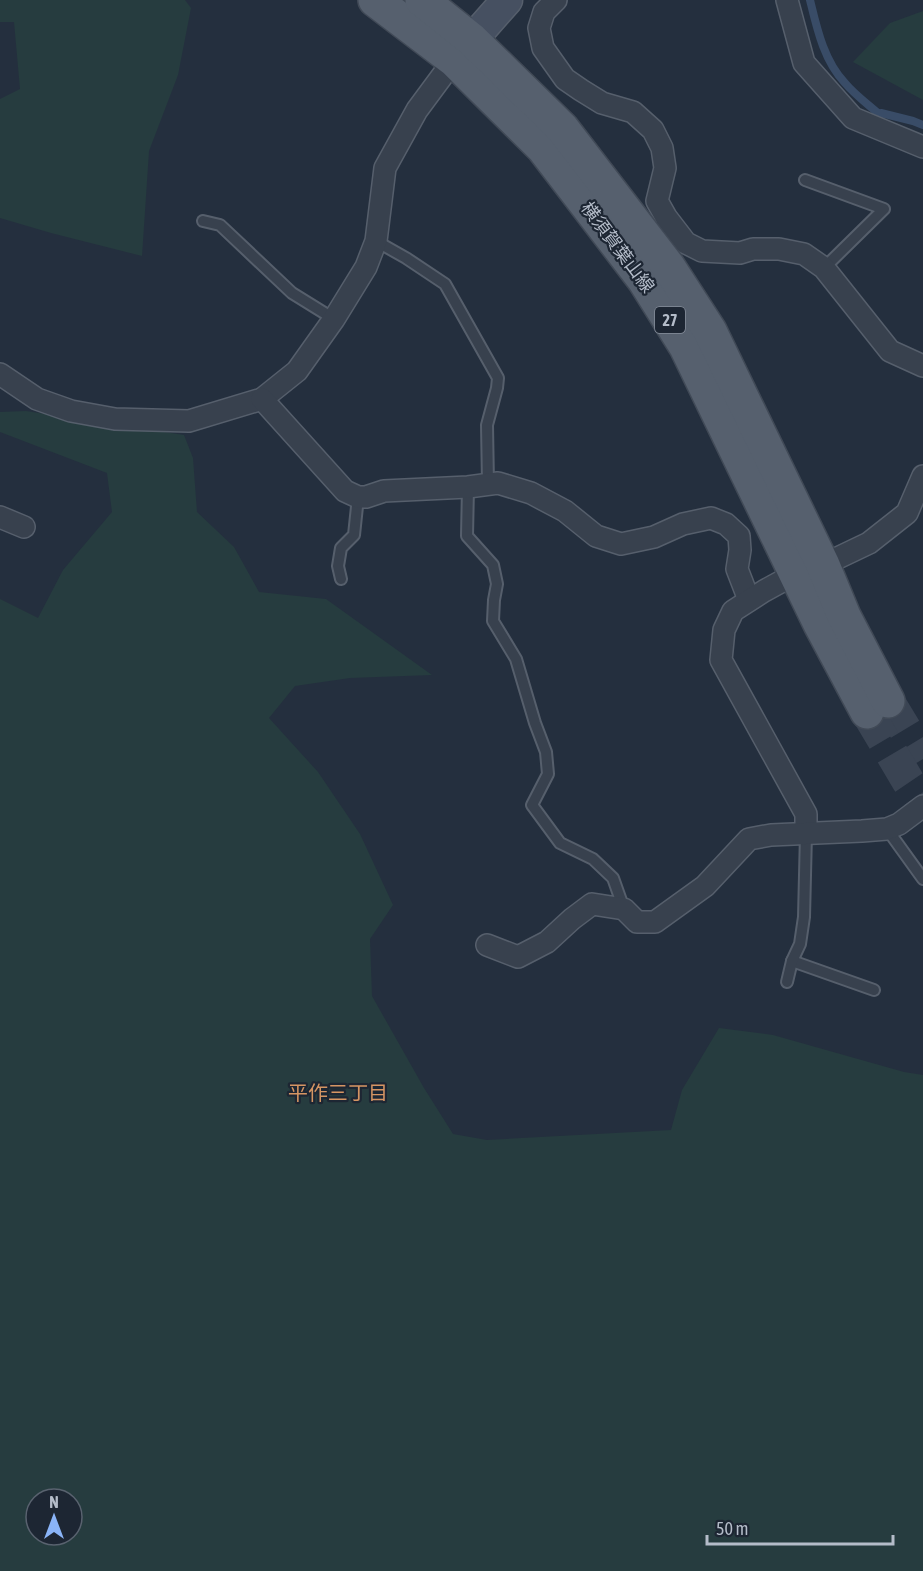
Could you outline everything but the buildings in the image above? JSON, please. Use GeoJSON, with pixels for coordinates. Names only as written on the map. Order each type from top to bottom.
{"type":"FeatureCollection","features":[{"type":"Feature","properties":{"kind":"main road","name":"横須賀葉山線"},"geometry":{"type":"LineString","coordinates":[[375,0],[463,50]]}},
{"type":"Feature","properties":{"kind":"main road","name":"横須賀葉山線"},"geometry":{"type":"LineString","coordinates":[[422,0],[543,148],[645,280],[686,347],[809,569],[820,624],[878,706]]}},
{"type":"Feature","properties":{"kind":"street"},"geometry":{"type":"LineString","coordinates":[[556,0],[544,12],[538,28],[543,48],[565,78],[602,103],[633,111],[653,130],[662,148],[666,168],[657,201],[686,243],[702,251],[721,253],[778,249],[804,254],[824,268],[890,351],[923,366]]}},
{"type":"Feature","properties":{"kind":"street"},"geometry":{"type":"LineString","coordinates":[[787,0],[804,63],[853,118],[923,147]]}},
{"type":"Feature","properties":{"kind":"street"},"geometry":{"type":"LineString","coordinates":[[0,374],[37,399],[71,411],[115,419],[189,421],[262,399],[297,371],[334,319],[366,267],[376,241],[385,168],[417,110],[463,50],[501,7]]}},
{"type":"Feature","properties":{"kind":"street"},"geometry":{"type":"LineString","coordinates":[[262,399],[345,491],[357,497],[366,497],[384,491],[498,483],[531,493],[565,511],[596,536],[621,544],[654,537],[683,524],[711,518],[726,524],[739,536],[740,550],[736,569],[749,600]]}},
{"type":"Feature","properties":{"kind":"street"},"geometry":{"type":"LineString","coordinates":[[806,833],[806,814],[721,660],[724,630],[734,611],[749,600],[809,569],[868,543],[907,513],[923,476]]}},
{"type":"Feature","properties":{"kind":"street"},"geometry":{"type":"LineString","coordinates":[[0,517],[24,527]]}},
{"type":"Feature","properties":{"kind":"street"},"geometry":{"type":"LineString","coordinates":[[487,945],[518,957],[547,942],[592,904],[624,909],[637,922],[655,922],[705,886],[749,839],[771,835],[888,828],[899,824],[923,806]]}},
{"type":"Feature","properties":{"kind":"lane"},"geometry":{"type":"LineString","coordinates":[[805,180],[884,209],[824,268]]}},
{"type":"Feature","properties":{"kind":"lane"},"geometry":{"type":"LineString","coordinates":[[202,221],[220,225],[292,293],[334,319]]}},
{"type":"Feature","properties":{"kind":"lane"},"geometry":{"type":"LineString","coordinates":[[376,241],[445,284],[498,378],[467,536],[493,565],[497,584],[493,621],[516,658],[546,752],[548,774],[532,805],[560,843],[593,860],[613,878],[624,909]]}},
{"type":"Feature","properties":{"kind":"lane"},"geometry":{"type":"LineString","coordinates":[[341,579],[338,566],[341,548],[354,535],[357,497]]}},
{"type":"Feature","properties":{"kind":"lane"},"geometry":{"type":"LineString","coordinates":[[888,828],[923,879]]}},
{"type":"Feature","properties":{"kind":"lane"},"geometry":{"type":"LineString","coordinates":[[787,982],[792,961],[800,944],[804,917],[806,833]]}},
{"type":"Feature","properties":{"kind":"lane"},"geometry":{"type":"LineString","coordinates":[[792,961],[874,990]]}},
{"type":"Feature","properties":{"kind":"green space"},"geometry":{"type":"Polygon","coordinates":[[[0,0],[185,0],[191,8],[178,75],[149,151],[142,256],[0,218],[0,99],[20,89],[14,22],[0,22],[0,0]]]}},
{"type":"Feature","properties":{"kind":"green space"},"geometry":{"type":"Polygon","coordinates":[[[923,11],[923,100],[853,62],[890,23],[923,11]]]}},
{"type":"Feature","properties":{"kind":"green space"},"geometry":{"type":"Polygon","coordinates":[[[26,411],[184,435],[193,458],[197,512],[234,547],[259,592],[326,599],[432,675],[350,678],[295,686],[269,718],[318,772],[360,834],[393,905],[370,939],[372,996],[453,1134],[487,1140],[671,1130],[682,1090],[719,1028],[773,1035],[904,1072],[923,1075],[923,1571],[0,1571],[0,599],[38,618],[63,570],[112,512],[107,473],[0,432],[0,412],[26,411]]]}},
{"type":"Feature","properties":{"kind":"waterway"},"geometry":{"type":"LineString","coordinates":[[810,0],[827,55],[849,87],[880,115],[881,113],[923,125]]}},
{"type":"Feature","properties":{"kind":"tunnel"},"geometry":{"type":"LineString","coordinates":[[888,701],[923,759]]}},
{"type":"Feature","properties":{"kind":"tunnel"},"geometry":{"type":"LineString","coordinates":[[867,712],[923,803]]}},
{"type":"Feature","properties":{"kind":"district","name":"平作三丁目"},"geometry":{"type":"Point","coordinates":[338,1092]}}]}
